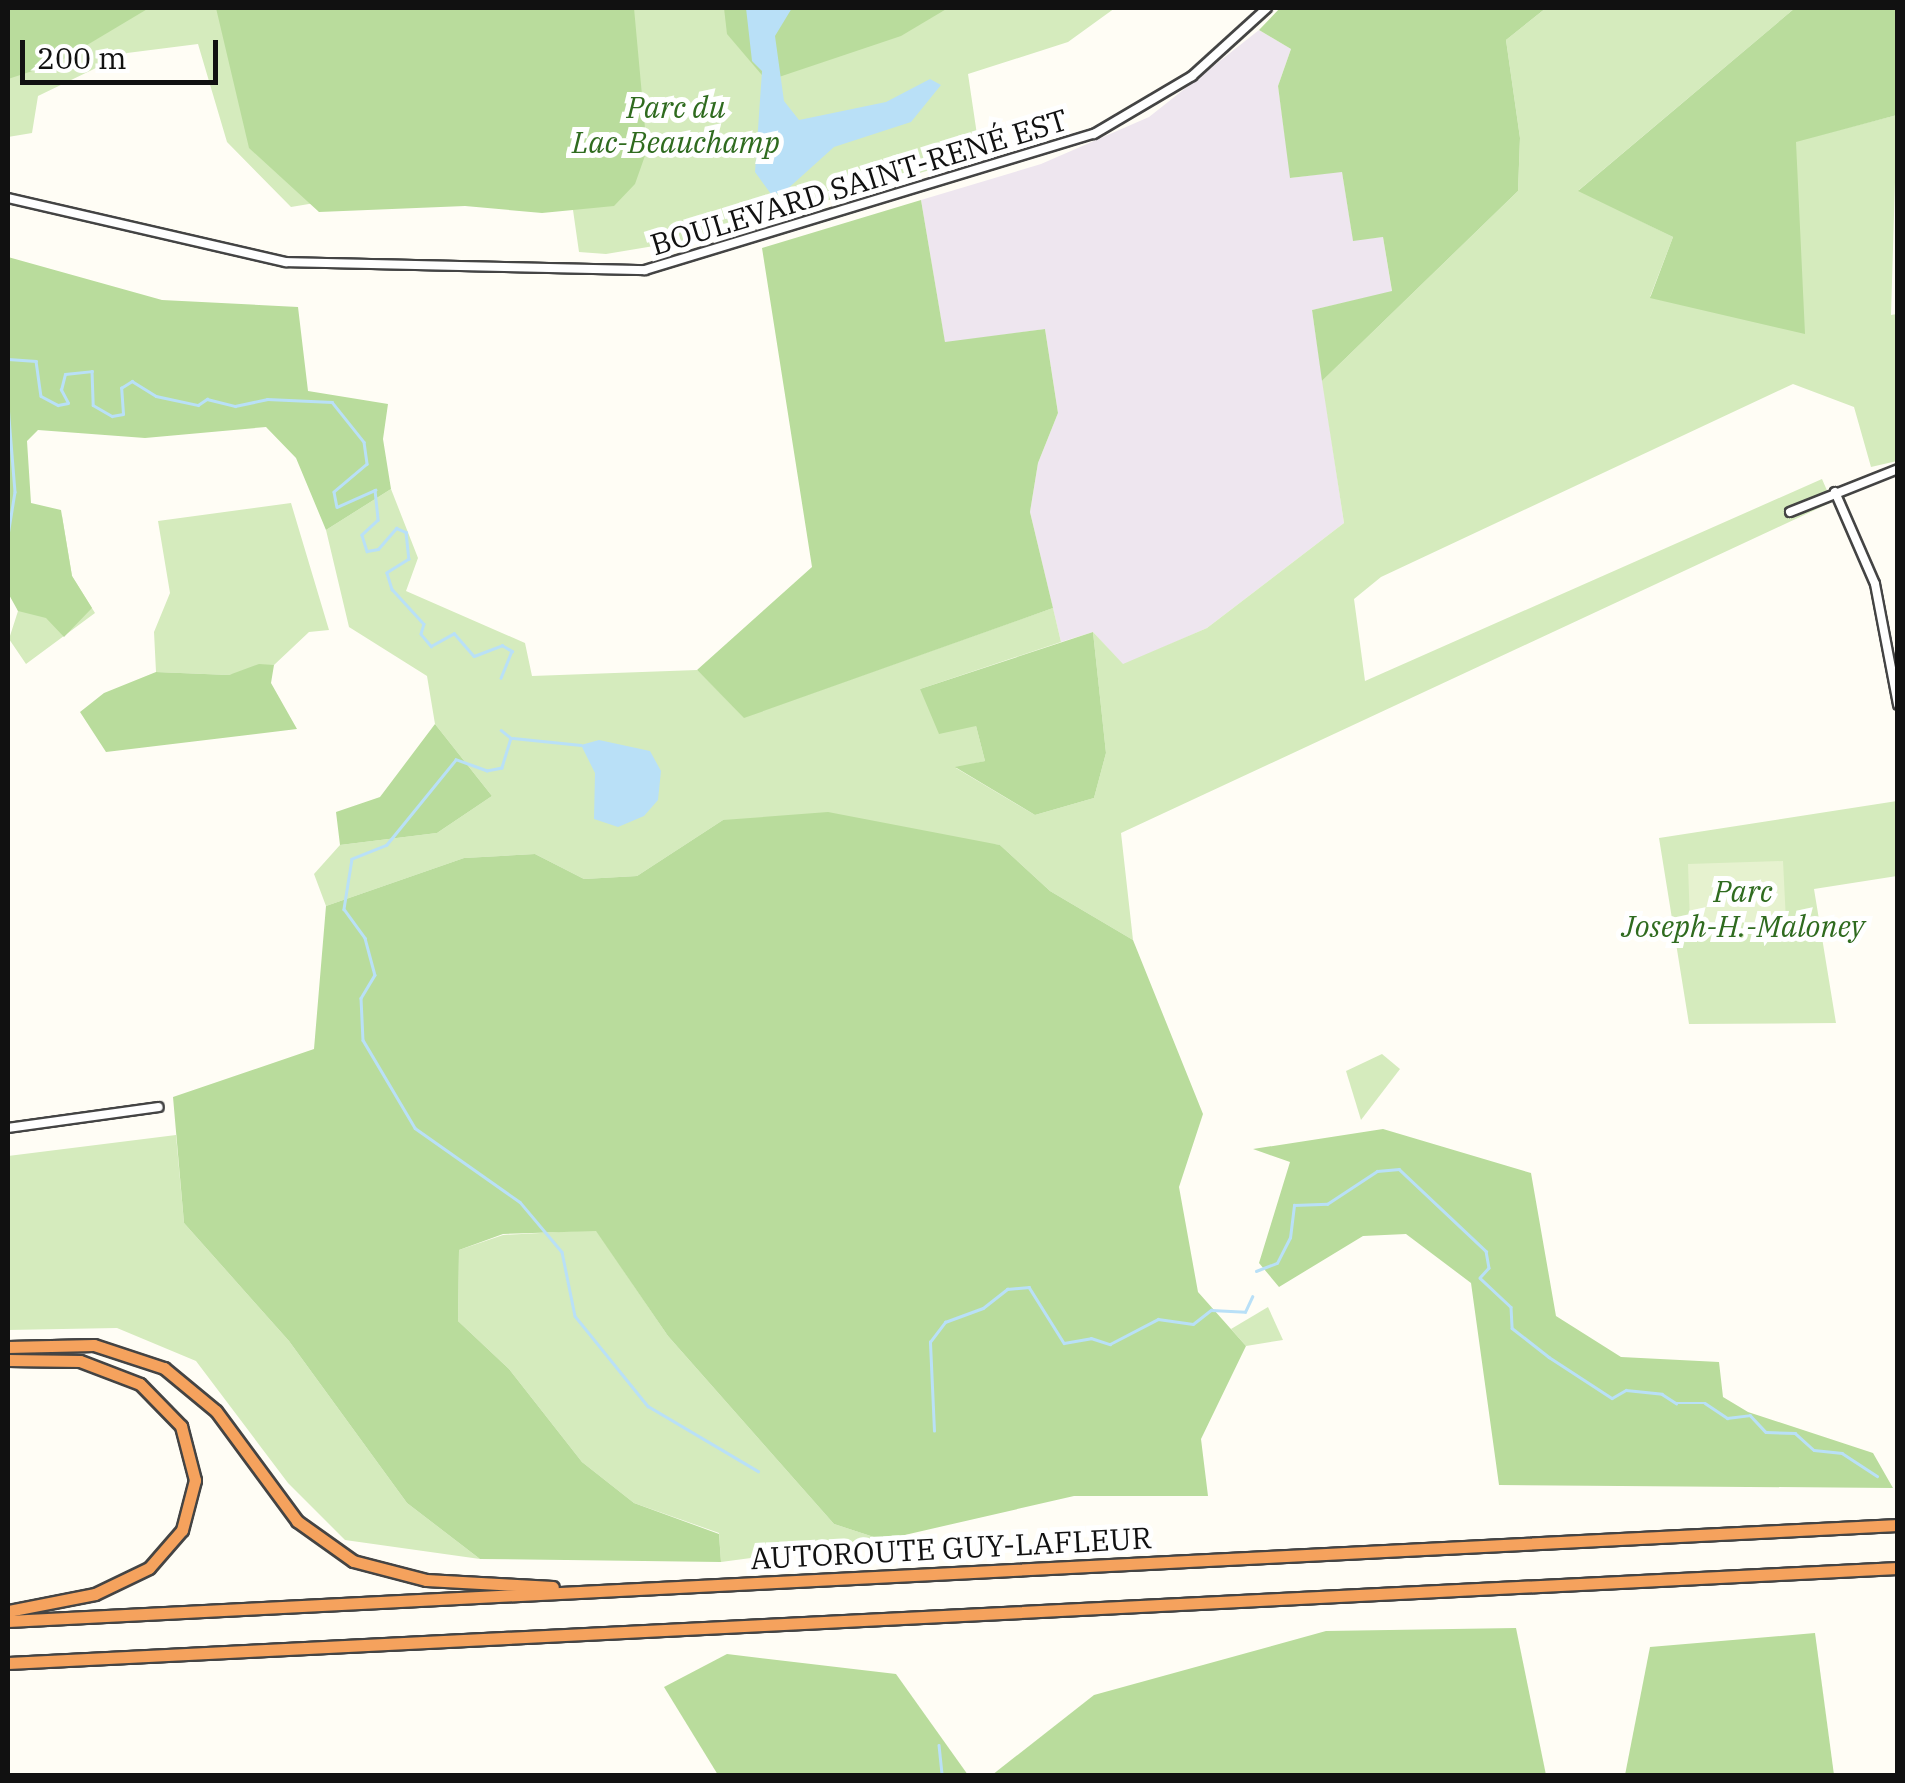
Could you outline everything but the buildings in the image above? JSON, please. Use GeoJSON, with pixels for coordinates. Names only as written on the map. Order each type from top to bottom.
{"type":"FeatureCollection","features":[{"type":"Feature","properties":{"kind":"highway"},"geometry":{"type":"LineString","coordinates":[[8,1347],[94,1344],[164,1368],[216,1410],[296,1522],[367,1566],[443,1582],[632,1590]]}},
{"type":"Feature","properties":{"kind":"highway"},"geometry":{"type":"LineString","coordinates":[[8,1360],[80,1361],[140,1384],[181,1426],[195,1480],[185,1524],[154,1564],[95,1594],[8,1611]]}},
{"type":"Feature","properties":{"kind":"highway","name":"AUTOROUTE GUY-LAFLEUR"},"geometry":{"type":"LineString","coordinates":[[8,1622],[1898,1526]]}},
{"type":"Feature","properties":{"kind":"highway"},"geometry":{"type":"LineString","coordinates":[[8,1663],[1898,1568]]}},
{"type":"Feature","properties":{"kind":"street","name":"BOULEVARD SAINT-RENÉ EST"},"geometry":{"type":"LineString","coordinates":[[8,198],[286,262],[645,270],[1094,134],[1192,76],[1267,8]]}},
{"type":"Feature","properties":{"kind":"street"},"geometry":{"type":"LineString","coordinates":[[1790,512],[1898,469]]}},
{"type":"Feature","properties":{"kind":"street"},"geometry":{"type":"LineString","coordinates":[[1836,492],[1876,584],[1898,705]]}},
{"type":"Feature","properties":{"kind":"street"},"geometry":{"type":"LineString","coordinates":[[8,1128],[159,1107]]}},
{"type":"Feature","properties":{"kind":"shaded area"},"geometry":{"type":"Polygon","coordinates":[[[1259,30],[1291,49],[1278,86],[1291,178],[1342,171],[1353,240],[1383,237],[1392,292],[1312,310],[1344,523],[1207,628],[1123,665],[1093,632],[1061,642],[1030,512],[1038,463],[1058,413],[1045,329],[945,343],[921,200],[1041,164],[1149,117],[1259,30]]]}},
{"type":"Feature","properties":{"kind":"green space","name":"Parc du Lac-Beauchamp"},"geometry":{"type":"Polygon","coordinates":[[[8,8],[1115,8],[1068,42],[968,74],[980,155],[702,238],[606,254],[579,252],[566,161],[291,207],[227,142],[198,44],[127,53],[38,96],[32,133],[8,137],[8,8]]]}},
{"type":"Feature","properties":{"kind":"green space"},"geometry":{"type":"Polygon","coordinates":[[[8,8],[149,8],[57,63],[8,79],[8,8]]]}},
{"type":"Feature","properties":{"kind":"green space"},"geometry":{"type":"Polygon","coordinates":[[[216,8],[634,8],[647,150],[635,184],[614,206],[542,213],[465,206],[319,212],[249,148],[216,8]]]}},
{"type":"Feature","properties":{"kind":"green space"},"geometry":{"type":"Polygon","coordinates":[[[724,8],[948,8],[901,36],[767,81],[727,34],[724,8]]]}},
{"type":"Feature","properties":{"kind":"green space"},"geometry":{"type":"Polygon","coordinates":[[[1280,8],[1546,8],[1506,40],[1520,138],[1518,191],[1322,381],[1312,310],[1392,291],[1383,237],[1353,241],[1342,172],[1290,178],[1278,86],[1291,49],[1259,30],[1280,8]]]}},
{"type":"Feature","properties":{"kind":"green space"},"geometry":{"type":"Polygon","coordinates":[[[1546,8],[1795,8],[1579,190],[1673,237],[1650,297],[1796,141],[1897,115],[1891,315],[1897,314],[1897,461],[1871,467],[1854,407],[1793,384],[1381,577],[1354,599],[1365,681],[1822,479],[1832,502],[1121,833],[1133,940],[1050,891],[1000,845],[773,820],[723,820],[637,876],[584,879],[535,854],[464,858],[326,906],[314,874],[340,845],[437,833],[492,796],[435,724],[427,676],[349,627],[326,530],[391,489],[418,558],[406,591],[525,643],[532,676],[697,670],[744,717],[1053,608],[1061,642],[920,689],[976,726],[985,761],[956,768],[1035,815],[1094,798],[1106,753],[1093,632],[1123,664],[1207,628],[1344,523],[1322,381],[1518,191],[1520,138],[1506,40],[1546,8]]]}},
{"type":"Feature","properties":{"kind":"green space"},"geometry":{"type":"Polygon","coordinates":[[[1795,8],[1898,8],[1897,115],[1796,142],[1805,334],[1650,298],[1673,237],[1578,191],[1795,8]]]}},
{"type":"Feature","properties":{"kind":"green space"},"geometry":{"type":"Polygon","coordinates":[[[921,200],[945,342],[1045,329],[1058,413],[1038,463],[1030,512],[1053,608],[744,718],[697,670],[812,567],[762,248],[921,200]]]}},
{"type":"Feature","properties":{"kind":"green space"},"geometry":{"type":"Polygon","coordinates":[[[8,257],[162,300],[298,307],[308,391],[388,404],[383,439],[391,489],[326,530],[296,458],[266,427],[145,438],[38,430],[27,441],[31,503],[61,510],[72,576],[92,608],[64,637],[46,618],[18,611],[8,593],[8,257]]]}},
{"type":"Feature","properties":{"kind":"green space"},"geometry":{"type":"Polygon","coordinates":[[[291,503],[329,630],[309,632],[274,665],[229,675],[156,672],[154,632],[170,593],[158,521],[291,503]]]}},
{"type":"Feature","properties":{"kind":"green space"},"geometry":{"type":"Polygon","coordinates":[[[62,516],[72,576],[95,613],[26,664],[9,639],[18,611],[8,585],[62,516]]]}},
{"type":"Feature","properties":{"kind":"green space"},"geometry":{"type":"Polygon","coordinates":[[[1093,632],[1106,753],[1094,798],[1035,815],[955,767],[985,761],[976,726],[939,734],[920,689],[1093,632]]]}},
{"type":"Feature","properties":{"kind":"green space"},"geometry":{"type":"Polygon","coordinates":[[[259,664],[274,665],[271,683],[297,729],[106,752],[80,712],[104,693],[156,672],[229,675],[259,664]]]}},
{"type":"Feature","properties":{"kind":"green space"},"geometry":{"type":"Polygon","coordinates":[[[435,724],[492,796],[437,833],[340,845],[336,812],[380,797],[435,724]]]}},
{"type":"Feature","properties":{"kind":"green space","name":"Parc Joseph-H.-Maloney"},"geometry":{"type":"Polygon","coordinates":[[[1897,801],[1897,876],[1814,889],[1836,1023],[1689,1024],[1659,838],[1897,801]]]}},
{"type":"Feature","properties":{"kind":"green space"},"geometry":{"type":"Polygon","coordinates":[[[828,812],[1000,845],[1050,891],[1133,940],[1203,1114],[1179,1187],[1198,1292],[1246,1346],[1201,1439],[1208,1496],[1074,1496],[883,1540],[834,1524],[668,1336],[596,1231],[503,1234],[459,1250],[458,1321],[509,1369],[582,1462],[634,1503],[719,1534],[721,1562],[480,1559],[407,1503],[289,1341],[184,1223],[173,1097],[314,1049],[326,906],[464,858],[535,854],[584,879],[637,876],[723,820],[828,812]]]}},
{"type":"Feature","properties":{"kind":"green space"},"geometry":{"type":"Polygon","coordinates":[[[1783,861],[1786,921],[1690,925],[1688,864],[1783,861]]]}},
{"type":"Feature","properties":{"kind":"green space"},"geometry":{"type":"Polygon","coordinates":[[[1382,1054],[1400,1069],[1361,1120],[1346,1071],[1382,1054]]]}},
{"type":"Feature","properties":{"kind":"green space"},"geometry":{"type":"Polygon","coordinates":[[[1383,1129],[1531,1173],[1556,1316],[1621,1357],[1719,1362],[1723,1397],[1748,1412],[1873,1453],[1893,1488],[1499,1485],[1471,1283],[1406,1234],[1363,1236],[1279,1287],[1259,1263],[1290,1162],[1253,1149],[1383,1129]]]}},
{"type":"Feature","properties":{"kind":"green space"},"geometry":{"type":"Polygon","coordinates":[[[176,1135],[184,1223],[289,1341],[407,1503],[480,1559],[345,1540],[288,1483],[196,1361],[117,1328],[8,1330],[8,1156],[176,1135]]]}},
{"type":"Feature","properties":{"kind":"green space"},"geometry":{"type":"Polygon","coordinates":[[[596,1230],[668,1336],[834,1524],[883,1540],[721,1562],[719,1533],[634,1503],[582,1462],[509,1369],[458,1321],[459,1250],[503,1235],[596,1230]]]}},
{"type":"Feature","properties":{"kind":"green space"},"geometry":{"type":"Polygon","coordinates":[[[1268,1307],[1283,1340],[1246,1346],[1231,1329],[1268,1307]]]}},
{"type":"Feature","properties":{"kind":"green space"},"geometry":{"type":"Polygon","coordinates":[[[1516,1628],[1546,1775],[992,1775],[1094,1695],[1326,1631],[1516,1628]]]}},
{"type":"Feature","properties":{"kind":"green space"},"geometry":{"type":"Polygon","coordinates":[[[1815,1633],[1834,1775],[1625,1775],[1650,1647],[1815,1633]]]}},
{"type":"Feature","properties":{"kind":"green space"},"geometry":{"type":"Polygon","coordinates":[[[727,1654],[896,1674],[968,1775],[718,1775],[664,1687],[727,1654]]]}},
{"type":"Feature","properties":{"kind":"water"},"geometry":{"type":"Polygon","coordinates":[[[746,8],[792,8],[775,36],[784,101],[799,120],[886,102],[930,79],[941,85],[911,122],[834,147],[783,193],[771,194],[755,172],[762,71],[752,61],[746,8]]]}},
{"type":"Feature","properties":{"kind":"water"},"geometry":{"type":"Polygon","coordinates":[[[599,740],[650,751],[661,771],[658,800],[644,816],[618,827],[594,819],[595,773],[581,745],[599,740]]]}},
{"type":"Feature","properties":{"kind":"waterway"},"geometry":{"type":"LineString","coordinates":[[8,359],[36,361],[41,396],[58,405],[68,403],[61,390],[65,374],[92,371],[93,405],[112,416],[123,414],[121,388],[132,381],[156,396],[198,405],[207,399],[235,406],[267,399],[332,402],[364,442],[367,464],[334,492],[337,507],[375,490],[378,520],[362,535],[367,551],[378,549],[396,528],[406,532],[409,559],[387,573],[392,589],[424,624],[421,634],[431,646],[454,633],[474,656],[502,645],[512,651],[501,678]]}},
{"type":"Feature","properties":{"kind":"waterway"},"geometry":{"type":"LineString","coordinates":[[8,405],[15,492],[8,535]]}},
{"type":"Feature","properties":{"kind":"waterway"},"geometry":{"type":"LineString","coordinates":[[501,730],[511,738],[502,768],[487,771],[456,760],[387,845],[352,859],[344,909],[365,938],[375,975],[361,998],[363,1040],[415,1128],[520,1202],[562,1252],[575,1316],[648,1406],[758,1471]]}},
{"type":"Feature","properties":{"kind":"waterway"},"geometry":{"type":"LineString","coordinates":[[513,738],[581,745]]}},
{"type":"Feature","properties":{"kind":"waterway"},"geometry":{"type":"LineString","coordinates":[[1256,1271],[1277,1263],[1290,1238],[1294,1205],[1327,1204],[1377,1171],[1399,1169],[1486,1251],[1489,1268],[1480,1278],[1511,1307],[1512,1328],[1612,1398],[1626,1390],[1662,1394],[1676,1403],[1705,1403],[1727,1418],[1750,1415],[1766,1432],[1795,1433],[1814,1450],[1842,1453],[1877,1476]]}},
{"type":"Feature","properties":{"kind":"waterway"},"geometry":{"type":"LineString","coordinates":[[934,1431],[930,1342],[945,1322],[983,1308],[1007,1289],[1029,1287],[1064,1343],[1091,1338],[1110,1344],[1158,1319],[1193,1324],[1211,1310],[1245,1312],[1252,1297]]}},
{"type":"Feature","properties":{"kind":"waterway"},"geometry":{"type":"LineString","coordinates":[[939,1745],[942,1776]]}}]}
